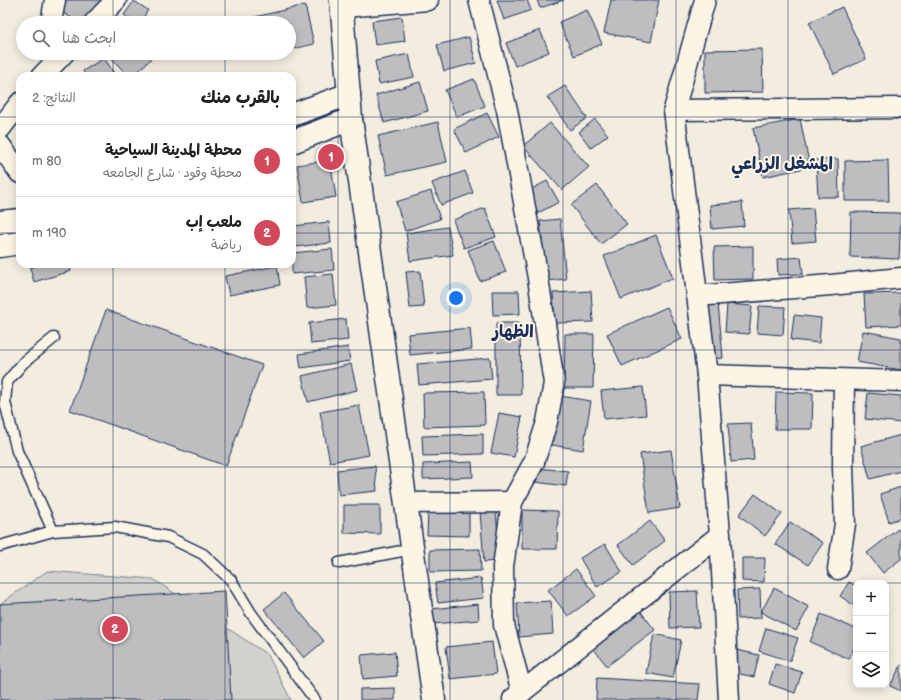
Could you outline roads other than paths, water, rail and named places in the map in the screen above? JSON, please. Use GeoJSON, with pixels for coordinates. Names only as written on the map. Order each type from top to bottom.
{"type":"FeatureCollection","features":[{"type":"Feature","properties":{"kind":"main road"},"geometry":{"type":"LineString","coordinates":[[342,4],[351,119],[434,700]]}},
{"type":"Feature","properties":{"kind":"main road"},"geometry":{"type":"LineString","coordinates":[[296,114],[349,94]]}},
{"type":"Feature","properties":{"kind":"main road"},"geometry":{"type":"LineString","coordinates":[[296,140],[351,119]]}},
{"type":"Feature","properties":{"kind":"main road"},"geometry":{"type":"LineString","coordinates":[[0,222],[16,220]]}},
{"type":"Feature","properties":{"kind":"main road"},"geometry":{"type":"LineString","coordinates":[[0,246],[16,244]]}},
{"type":"Feature","properties":{"kind":"street"},"geometry":{"type":"LineString","coordinates":[[52,16],[55,0]]}},
{"type":"Feature","properties":{"kind":"street"},"geometry":{"type":"LineString","coordinates":[[101,16],[116,0]]}},
{"type":"Feature","properties":{"kind":"street"},"geometry":{"type":"LineString","coordinates":[[342,4],[428,0]]}},
{"type":"Feature","properties":{"kind":"street"},"geometry":{"type":"LineString","coordinates":[[479,0],[507,110],[538,278],[554,383],[547,422],[534,462],[512,502],[503,567],[504,625],[517,696],[720,535]]}},
{"type":"Feature","properties":{"kind":"street"},"geometry":{"type":"LineString","coordinates":[[705,0],[674,110],[707,375],[720,535],[729,700]]}},
{"type":"Feature","properties":{"kind":"street"},"geometry":{"type":"LineString","coordinates":[[38,72],[41,60]]}},
{"type":"Feature","properties":{"kind":"street"},"geometry":{"type":"LineString","coordinates":[[46,72],[57,60]]}},
{"type":"Feature","properties":{"kind":"street"},"geometry":{"type":"LineString","coordinates":[[0,129],[16,108]]}},
{"type":"Feature","properties":{"kind":"street"},"geometry":{"type":"LineString","coordinates":[[674,110],[901,108]]}},
{"type":"Feature","properties":{"kind":"street"},"geometry":{"type":"LineString","coordinates":[[0,145],[16,167]]}},
{"type":"Feature","properties":{"kind":"street"},"geometry":{"type":"LineString","coordinates":[[697,296],[901,278]]}},
{"type":"Feature","properties":{"kind":"street"},"geometry":{"type":"LineString","coordinates":[[707,375],[901,381]]}},
{"type":"Feature","properties":{"kind":"street"},"geometry":{"type":"LineString","coordinates":[[838,569],[845,524],[843,466],[844,380]]}},
{"type":"Feature","properties":{"kind":"street"},"geometry":{"type":"LineString","coordinates":[[406,502],[512,502]]}},
{"type":"Feature","properties":{"kind":"lane"},"geometry":{"type":"LineString","coordinates":[[53,531],[17,451],[5,402],[7,382],[23,363],[54,338]]}},
{"type":"Feature","properties":{"kind":"lane"},"geometry":{"type":"LineString","coordinates":[[0,546],[53,531],[115,527],[168,537],[203,554],[231,580],[251,613],[315,700]]}},
{"type":"Feature","properties":{"kind":"lane"},"geometry":{"type":"LineString","coordinates":[[339,563],[412,549]]}},
{"type":"Feature","properties":{"kind":"place","name":"محطة المدينة السياحية"},"geometry":{"type":"Point","coordinates":[331,157]}},
{"type":"Feature","properties":{"kind":"place","name":"ملعب إب"},"geometry":{"type":"Point","coordinates":[115,629]}},
{"type":"Feature","properties":{"kind":"district","name":"المشغل الزراعي"},"geometry":{"type":"Point","coordinates":[782,163]}},
{"type":"Feature","properties":{"kind":"district","name":"الظهار"},"geometry":{"type":"Point","coordinates":[513,331]}}]}
